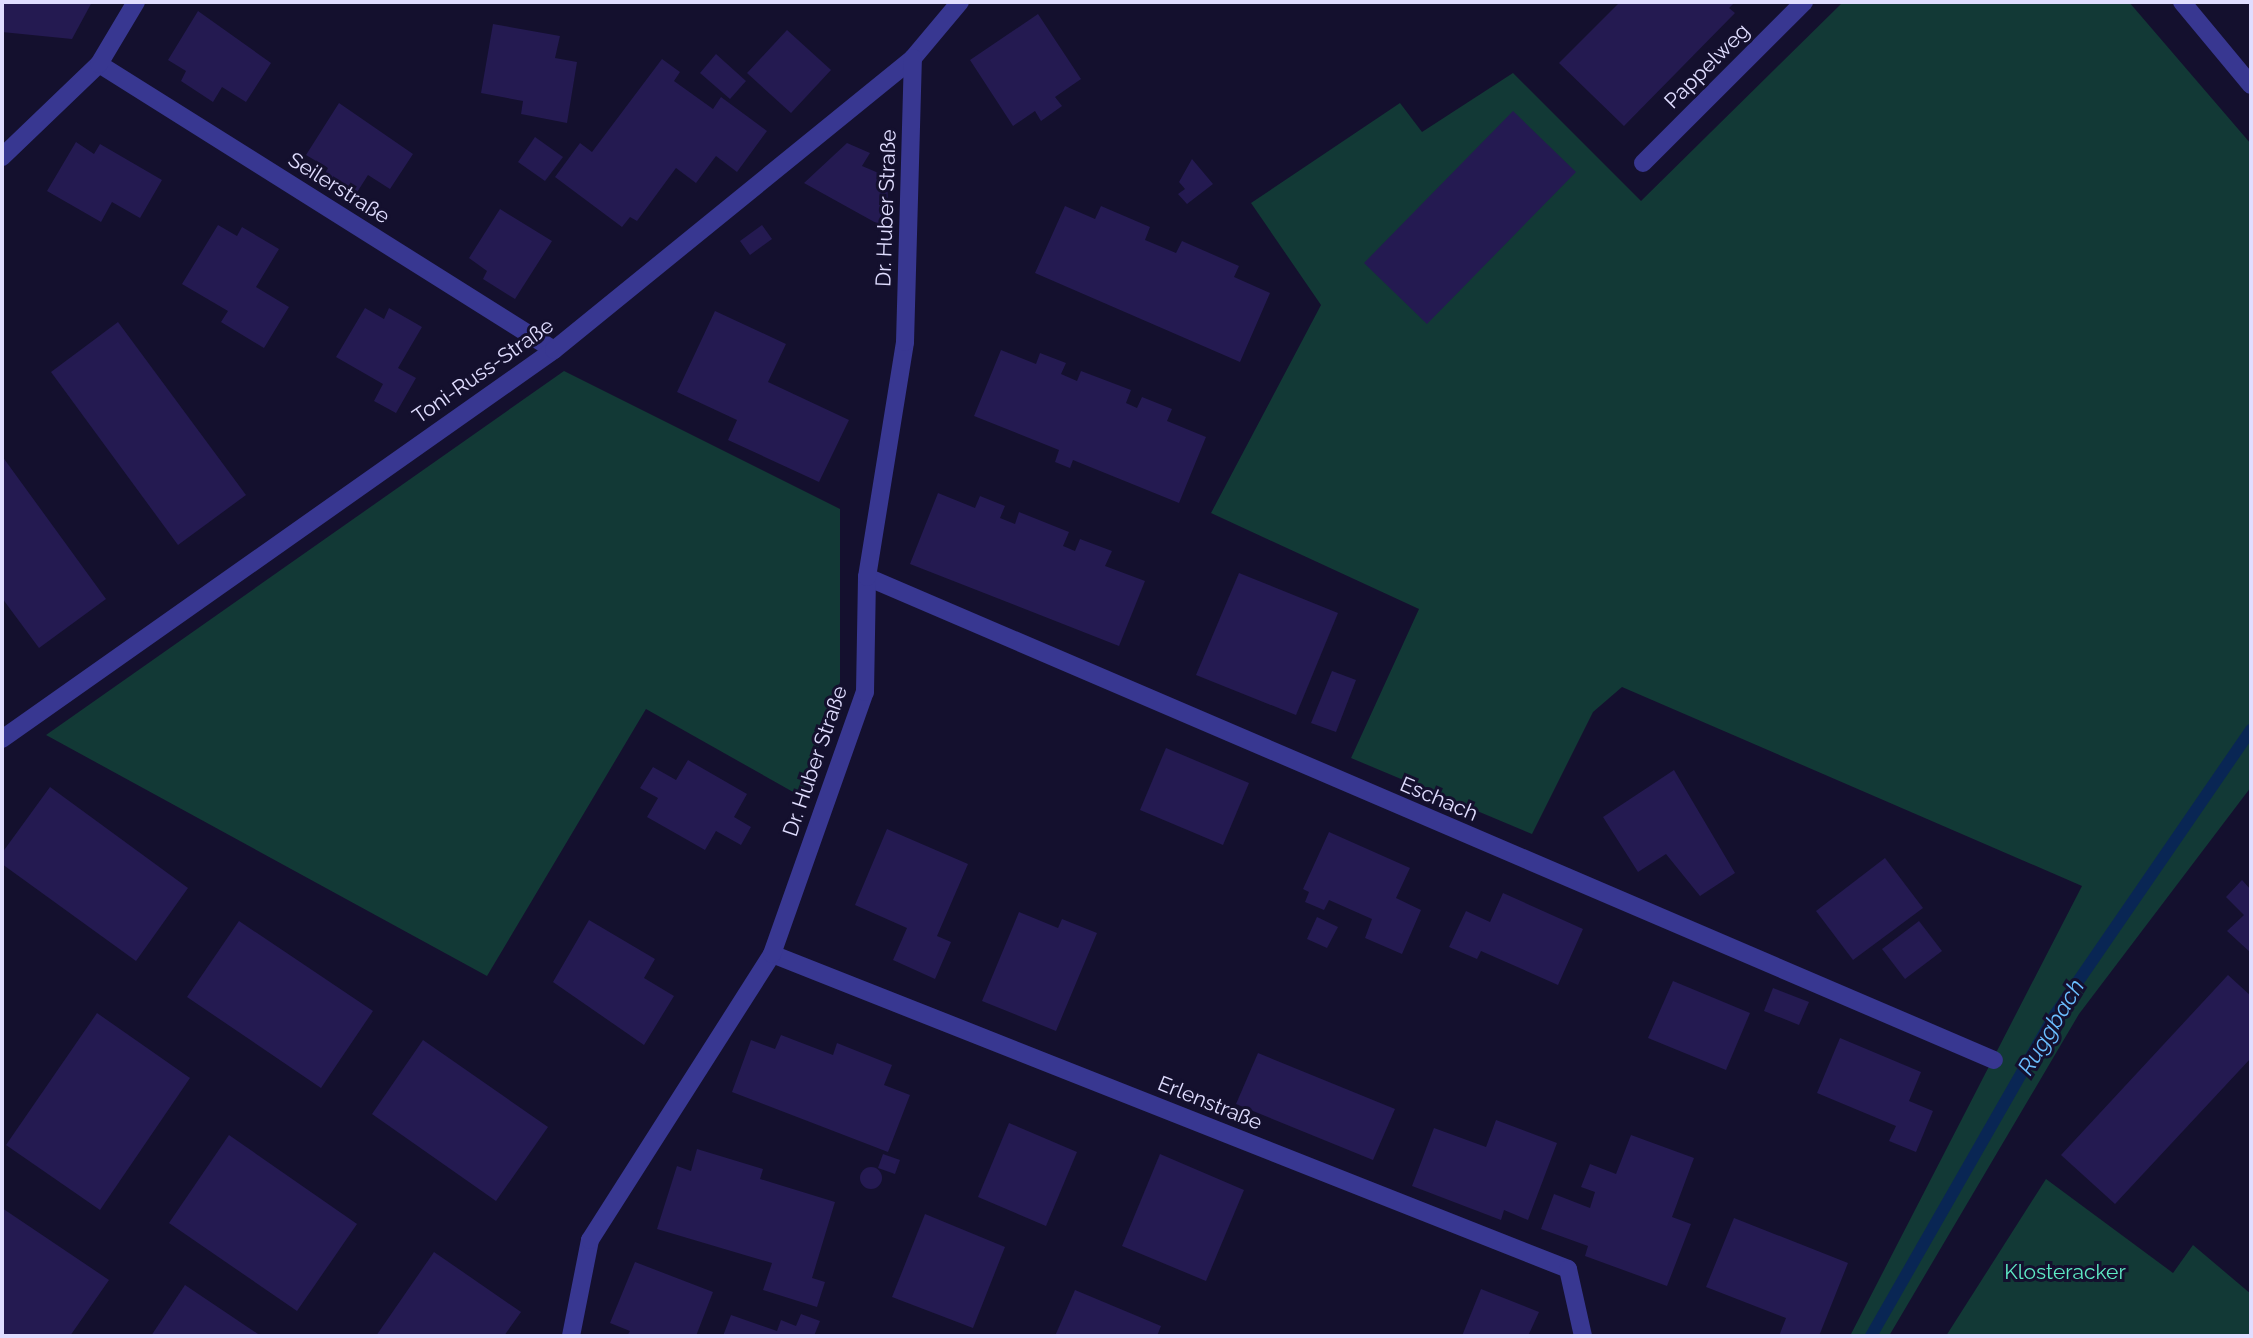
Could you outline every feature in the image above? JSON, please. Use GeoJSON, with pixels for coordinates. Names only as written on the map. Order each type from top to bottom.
{"type":"FeatureCollection","features":[{"type":"Feature","properties":{"kind":"street"},"geometry":{"type":"LineString","coordinates":[[2,156],[99,64],[136,2]]}},
{"type":"Feature","properties":{"kind":"street","name":"Toni-Russ-Straße"},"geometry":{"type":"LineString","coordinates":[[2,739],[554,350],[913,58],[960,2]]}},
{"type":"Feature","properties":{"kind":"street","name":"Pappelweg"},"geometry":{"type":"LineString","coordinates":[[1643,163],[1804,2]]}},
{"type":"Feature","properties":{"kind":"street"},"geometry":{"type":"LineString","coordinates":[[2182,2],[2251,85]]}},
{"type":"Feature","properties":{"kind":"street","name":"Dr. Huber Straße"},"geometry":{"type":"LineString","coordinates":[[571,1336],[590,1240],[772,954],[865,692],[867,577],[905,342],[913,58]]}},
{"type":"Feature","properties":{"kind":"street","name":"Seilerstraße"},"geometry":{"type":"LineString","coordinates":[[99,64],[554,350]]}},
{"type":"Feature","properties":{"kind":"street","name":"Eschach"},"geometry":{"type":"LineString","coordinates":[[867,577],[1994,1060]]}},
{"type":"Feature","properties":{"kind":"street","name":"Erlenstraße"},"geometry":{"type":"LineString","coordinates":[[772,954],[1568,1269],[1583,1336]]}},
{"type":"Feature","properties":{"kind":"green space"},"geometry":{"type":"Polygon","coordinates":[[[1843,2],[2129,2],[2251,144],[2251,787],[2079,1014],[1889,1336],[1850,1336],[2082,886],[1622,687],[1593,712],[1532,834],[1351,758],[1419,609],[1211,513],[1321,305],[1251,203],[1400,103],[1422,132],[1513,73],[1641,201],[1843,2]]]}},
{"type":"Feature","properties":{"kind":"green space"},"geometry":{"type":"Polygon","coordinates":[[[564,371],[840,509],[840,682],[802,797],[646,709],[487,976],[46,735],[564,371]]]}},
{"type":"Feature","properties":{"kind":"green space","name":"Klosteracker"},"geometry":{"type":"Polygon","coordinates":[[[2046,1179],[2173,1273],[2193,1245],[2251,1294],[2251,1336],[1946,1336],[2046,1179]]]}},
{"type":"Feature","properties":{"kind":"building"},"geometry":{"type":"Polygon","coordinates":[[[2,2],[92,2],[72,39],[2,32],[2,2]]]}},
{"type":"Feature","properties":{"kind":"building"},"geometry":{"type":"Polygon","coordinates":[[[1620,2],[1735,2],[1729,8],[1735,13],[1624,126],[1559,63],[1620,2]]]}},
{"type":"Feature","properties":{"kind":"building"},"geometry":{"type":"Polygon","coordinates":[[[198,11],[271,63],[246,102],[222,87],[213,102],[181,81],[186,71],[168,60],[198,11]]]}},
{"type":"Feature","properties":{"kind":"building"},"geometry":{"type":"Polygon","coordinates":[[[1038,14],[1081,79],[1055,97],[1062,106],[1041,121],[1035,111],[1013,126],[970,60],[1038,14]]]}},
{"type":"Feature","properties":{"kind":"building"},"geometry":{"type":"Polygon","coordinates":[[[493,24],[560,36],[555,58],[577,62],[567,123],[521,114],[523,101],[481,93],[493,24]]]}},
{"type":"Feature","properties":{"kind":"building"},"geometry":{"type":"Polygon","coordinates":[[[787,30],[831,70],[791,113],[747,73],[787,30]]]}},
{"type":"Feature","properties":{"kind":"building"},"geometry":{"type":"Polygon","coordinates":[[[716,54],[746,81],[730,99],[700,73],[716,54]]]}},
{"type":"Feature","properties":{"kind":"building"},"geometry":{"type":"Polygon","coordinates":[[[662,59],[680,72],[674,81],[713,109],[721,97],[767,131],[737,172],[716,156],[696,183],[676,168],[637,221],[630,217],[622,227],[555,177],[580,143],[592,152],[662,59]]]}},
{"type":"Feature","properties":{"kind":"building"},"geometry":{"type":"Polygon","coordinates":[[[339,103],[413,154],[390,189],[368,175],[354,197],[323,177],[328,168],[306,155],[339,103]]]}},
{"type":"Feature","properties":{"kind":"building"},"geometry":{"type":"Polygon","coordinates":[[[1513,111],[1576,172],[1427,324],[1364,263],[1513,111]]]}},
{"type":"Feature","properties":{"kind":"building"},"geometry":{"type":"Polygon","coordinates":[[[535,137],[563,157],[545,181],[518,162],[535,137]]]}},
{"type":"Feature","properties":{"kind":"building"},"geometry":{"type":"Polygon","coordinates":[[[76,142],[94,154],[100,144],[162,180],[140,218],[112,202],[101,222],[47,191],[76,142]]]}},
{"type":"Feature","properties":{"kind":"building"},"geometry":{"type":"Polygon","coordinates":[[[847,143],[870,153],[862,166],[888,177],[887,229],[804,183],[847,143]]]}},
{"type":"Feature","properties":{"kind":"building"},"geometry":{"type":"Polygon","coordinates":[[[1192,159],[1213,184],[1187,204],[1178,194],[1185,189],[1179,182],[1192,159]]]}},
{"type":"Feature","properties":{"kind":"building"},"geometry":{"type":"Polygon","coordinates":[[[1065,206],[1095,219],[1101,206],[1150,227],[1145,240],[1176,253],[1182,241],[1239,266],[1234,277],[1270,293],[1240,362],[1035,273],[1065,206]]]}},
{"type":"Feature","properties":{"kind":"building"},"geometry":{"type":"Polygon","coordinates":[[[500,209],[552,241],[515,299],[483,279],[487,271],[469,258],[500,209]]]}},
{"type":"Feature","properties":{"kind":"building"},"geometry":{"type":"Polygon","coordinates":[[[218,225],[237,236],[242,227],[279,249],[256,287],[289,307],[264,348],[221,322],[228,311],[182,284],[218,225]]]}},
{"type":"Feature","properties":{"kind":"building"},"geometry":{"type":"Polygon","coordinates":[[[762,225],[772,239],[750,255],[740,241],[762,225]]]}},
{"type":"Feature","properties":{"kind":"building"},"geometry":{"type":"Polygon","coordinates":[[[365,308],[384,319],[389,308],[422,327],[398,368],[416,378],[396,413],[374,401],[383,384],[336,357],[365,308]]]}},
{"type":"Feature","properties":{"kind":"building"},"geometry":{"type":"Polygon","coordinates":[[[715,311],[786,344],[768,382],[849,420],[819,482],[728,440],[737,420],[677,392],[715,311]]]}},
{"type":"Feature","properties":{"kind":"building"},"geometry":{"type":"Polygon","coordinates":[[[118,322],[246,495],[178,545],[51,372],[118,322]]]}},
{"type":"Feature","properties":{"kind":"building"},"geometry":{"type":"Polygon","coordinates":[[[1001,350],[1036,364],[1040,353],[1066,363],[1061,374],[1077,381],[1081,371],[1131,390],[1126,403],[1137,408],[1142,397],[1172,409],[1167,421],[1206,437],[1179,503],[1073,460],[1070,468],[1055,462],[1059,450],[974,416],[1001,350]]]}},
{"type":"Feature","properties":{"kind":"building"},"geometry":{"type":"Polygon","coordinates":[[[2,456],[106,599],[39,648],[2,598],[2,456]]]}},
{"type":"Feature","properties":{"kind":"building"},"geometry":{"type":"Polygon","coordinates":[[[938,493],[975,508],[980,496],[1005,506],[1000,518],[1015,524],[1019,512],[1069,532],[1063,546],[1075,551],[1080,539],[1112,551],[1105,566],[1145,581],[1119,646],[910,564],[938,493]]]}},
{"type":"Feature","properties":{"kind":"building"},"geometry":{"type":"Polygon","coordinates":[[[1239,573],[1338,613],[1296,715],[1196,675],[1239,573]]]}},
{"type":"Feature","properties":{"kind":"building"},"geometry":{"type":"Polygon","coordinates":[[[1332,671],[1356,680],[1336,732],[1311,723],[1332,671]]]}},
{"type":"Feature","properties":{"kind":"building"},"geometry":{"type":"Polygon","coordinates":[[[1166,748],[1249,783],[1223,845],[1140,810],[1166,748]]]}},
{"type":"Feature","properties":{"kind":"building"},"geometry":{"type":"Polygon","coordinates":[[[688,760],[747,794],[734,817],[751,827],[741,845],[716,831],[705,850],[647,817],[658,798],[640,788],[653,767],[676,780],[688,760]]]}},
{"type":"Feature","properties":{"kind":"building"},"geometry":{"type":"Polygon","coordinates":[[[1674,770],[1735,873],[1700,896],[1666,854],[1638,872],[1603,817],[1674,770]]]}},
{"type":"Feature","properties":{"kind":"building"},"geometry":{"type":"Polygon","coordinates":[[[50,787],[188,888],[136,961],[2,864],[2,853],[50,787]]]}},
{"type":"Feature","properties":{"kind":"building"},"geometry":{"type":"Polygon","coordinates":[[[887,829],[968,864],[937,936],[951,942],[935,979],[893,960],[907,928],[855,905],[887,829]]]}},
{"type":"Feature","properties":{"kind":"building"},"geometry":{"type":"Polygon","coordinates":[[[1329,832],[1410,868],[1396,898],[1421,910],[1402,954],[1365,938],[1372,919],[1329,900],[1324,910],[1305,902],[1309,892],[1303,889],[1329,832]]]}},
{"type":"Feature","properties":{"kind":"building"},"geometry":{"type":"Polygon","coordinates":[[[1885,858],[1923,908],[1853,960],[1816,911],[1885,858]]]}},
{"type":"Feature","properties":{"kind":"building"},"geometry":{"type":"Polygon","coordinates":[[[2242,880],[2251,890],[2251,953],[2227,931],[2244,915],[2226,897],[2242,880]]]}},
{"type":"Feature","properties":{"kind":"building"},"geometry":{"type":"Polygon","coordinates":[[[1503,893],[1583,929],[1558,985],[1481,951],[1477,959],[1449,947],[1466,911],[1490,922],[1503,893]]]}},
{"type":"Feature","properties":{"kind":"building"},"geometry":{"type":"Polygon","coordinates":[[[1019,912],[1058,928],[1062,919],[1097,933],[1056,1031],[982,1001],[1019,912]]]}},
{"type":"Feature","properties":{"kind":"building"},"geometry":{"type":"Polygon","coordinates":[[[1317,917],[1338,927],[1327,948],[1307,939],[1317,917]]]}},
{"type":"Feature","properties":{"kind":"building"},"geometry":{"type":"Polygon","coordinates":[[[589,920],[655,959],[644,978],[674,996],[644,1045],[553,982],[589,920]]]}},
{"type":"Feature","properties":{"kind":"building"},"geometry":{"type":"Polygon","coordinates":[[[239,921],[373,1011],[321,1088],[187,997],[239,921]]]}},
{"type":"Feature","properties":{"kind":"building"},"geometry":{"type":"Polygon","coordinates":[[[1919,921],[1942,951],[1905,979],[1882,949],[1919,921]]]}},
{"type":"Feature","properties":{"kind":"building"},"geometry":{"type":"Polygon","coordinates":[[[2228,975],[2251,996],[2251,1058],[2115,1204],[2061,1155],[2228,975]]]}},
{"type":"Feature","properties":{"kind":"building"},"geometry":{"type":"Polygon","coordinates":[[[1673,981],[1750,1013],[1726,1070],[1648,1038],[1673,981]]]}},
{"type":"Feature","properties":{"kind":"building"},"geometry":{"type":"Polygon","coordinates":[[[1773,988],[1809,1002],[1799,1025],[1764,1011],[1773,988]]]}},
{"type":"Feature","properties":{"kind":"building"},"geometry":{"type":"Polygon","coordinates":[[[97,1013],[190,1078],[100,1210],[6,1145],[97,1013]]]}},
{"type":"Feature","properties":{"kind":"building"},"geometry":{"type":"Polygon","coordinates":[[[781,1035],[833,1055],[837,1043],[892,1065],[884,1085],[910,1095],[888,1152],[732,1092],[751,1040],[775,1049],[781,1035]]]}},
{"type":"Feature","properties":{"kind":"building"},"geometry":{"type":"Polygon","coordinates":[[[1840,1038],[1921,1072],[1909,1101],[1933,1111],[1916,1152],[1889,1141],[1896,1126],[1817,1093],[1840,1038]]]}},
{"type":"Feature","properties":{"kind":"building"},"geometry":{"type":"Polygon","coordinates":[[[423,1040],[548,1127],[496,1201],[372,1114],[423,1040]]]}},
{"type":"Feature","properties":{"kind":"building"},"geometry":{"type":"Polygon","coordinates":[[[1258,1053],[1395,1109],[1373,1160],[1236,1104],[1258,1053]]]}},
{"type":"Feature","properties":{"kind":"building"},"geometry":{"type":"Polygon","coordinates":[[[1496,1120],[1557,1143],[1528,1220],[1504,1210],[1501,1220],[1412,1186],[1434,1128],[1486,1147],[1496,1120]]]}},
{"type":"Feature","properties":{"kind":"building"},"geometry":{"type":"Polygon","coordinates":[[[1009,1123],[1077,1152],[1046,1226],[978,1197],[1009,1123]]]}},
{"type":"Feature","properties":{"kind":"building"},"geometry":{"type":"Polygon","coordinates":[[[229,1135],[357,1224],[297,1311],[169,1223],[229,1135]]]}},
{"type":"Feature","properties":{"kind":"building"},"geometry":{"type":"Polygon","coordinates":[[[1631,1135],[1694,1158],[1672,1217],[1691,1224],[1667,1286],[1585,1256],[1588,1246],[1541,1229],[1554,1194],[1590,1208],[1595,1192],[1581,1187],[1590,1164],[1616,1174],[1631,1135]]]}},
{"type":"Feature","properties":{"kind":"building"},"geometry":{"type":"Polygon","coordinates":[[[697,1149],[763,1169],[760,1179],[835,1202],[812,1278],[825,1282],[817,1307],[763,1290],[772,1263],[657,1229],[677,1166],[691,1171],[697,1149]]]}},
{"type":"Feature","properties":{"kind":"building"},"geometry":{"type":"Polygon","coordinates":[[[883,1154],[900,1160],[895,1174],[878,1168],[883,1154]]]}},
{"type":"Feature","properties":{"kind":"building"},"geometry":{"type":"Polygon","coordinates":[[[1160,1154],[1244,1190],[1206,1281],[1122,1246],[1160,1154]]]}},
{"type":"Feature","properties":{"kind":"building"},"geometry":{"type":"Polygon","coordinates":[[[871,1167],[879,1170],[882,1178],[879,1186],[871,1189],[863,1186],[860,1178],[863,1170],[871,1167]]]}},
{"type":"Feature","properties":{"kind":"building"},"geometry":{"type":"Polygon","coordinates":[[[2,1208],[109,1280],[70,1336],[2,1336],[2,1208]]]}},
{"type":"Feature","properties":{"kind":"building"},"geometry":{"type":"Polygon","coordinates":[[[925,1214],[1005,1247],[973,1328],[892,1297],[925,1214]]]}},
{"type":"Feature","properties":{"kind":"building"},"geometry":{"type":"Polygon","coordinates":[[[1734,1218],[1848,1263],[1819,1336],[1779,1336],[1786,1318],[1706,1287],[1734,1218]]]}},
{"type":"Feature","properties":{"kind":"building"},"geometry":{"type":"Polygon","coordinates":[[[434,1252],[521,1312],[504,1336],[376,1336],[434,1252]]]}},
{"type":"Feature","properties":{"kind":"building"},"geometry":{"type":"Polygon","coordinates":[[[635,1262],[713,1292],[696,1336],[627,1336],[630,1331],[610,1323],[635,1262]]]}},
{"type":"Feature","properties":{"kind":"building"},"geometry":{"type":"Polygon","coordinates":[[[185,1285],[261,1336],[151,1336],[185,1285]]]}},
{"type":"Feature","properties":{"kind":"building"},"geometry":{"type":"Polygon","coordinates":[[[1481,1289],[1539,1312],[1528,1336],[1462,1336],[1481,1289]]]}},
{"type":"Feature","properties":{"kind":"building"},"geometry":{"type":"Polygon","coordinates":[[[1075,1290],[1161,1326],[1157,1336],[1055,1336],[1075,1290]]]}},
{"type":"Feature","properties":{"kind":"building"},"geometry":{"type":"Polygon","coordinates":[[[801,1314],[820,1321],[814,1336],[723,1336],[731,1315],[777,1331],[781,1320],[796,1326],[801,1314]]]}},
{"type":"Feature","properties":{"kind":"waterway","name":"Ruggbach"},"geometry":{"type":"LineString","coordinates":[[1871,1336],[2055,1015],[2251,730]]}}]}
